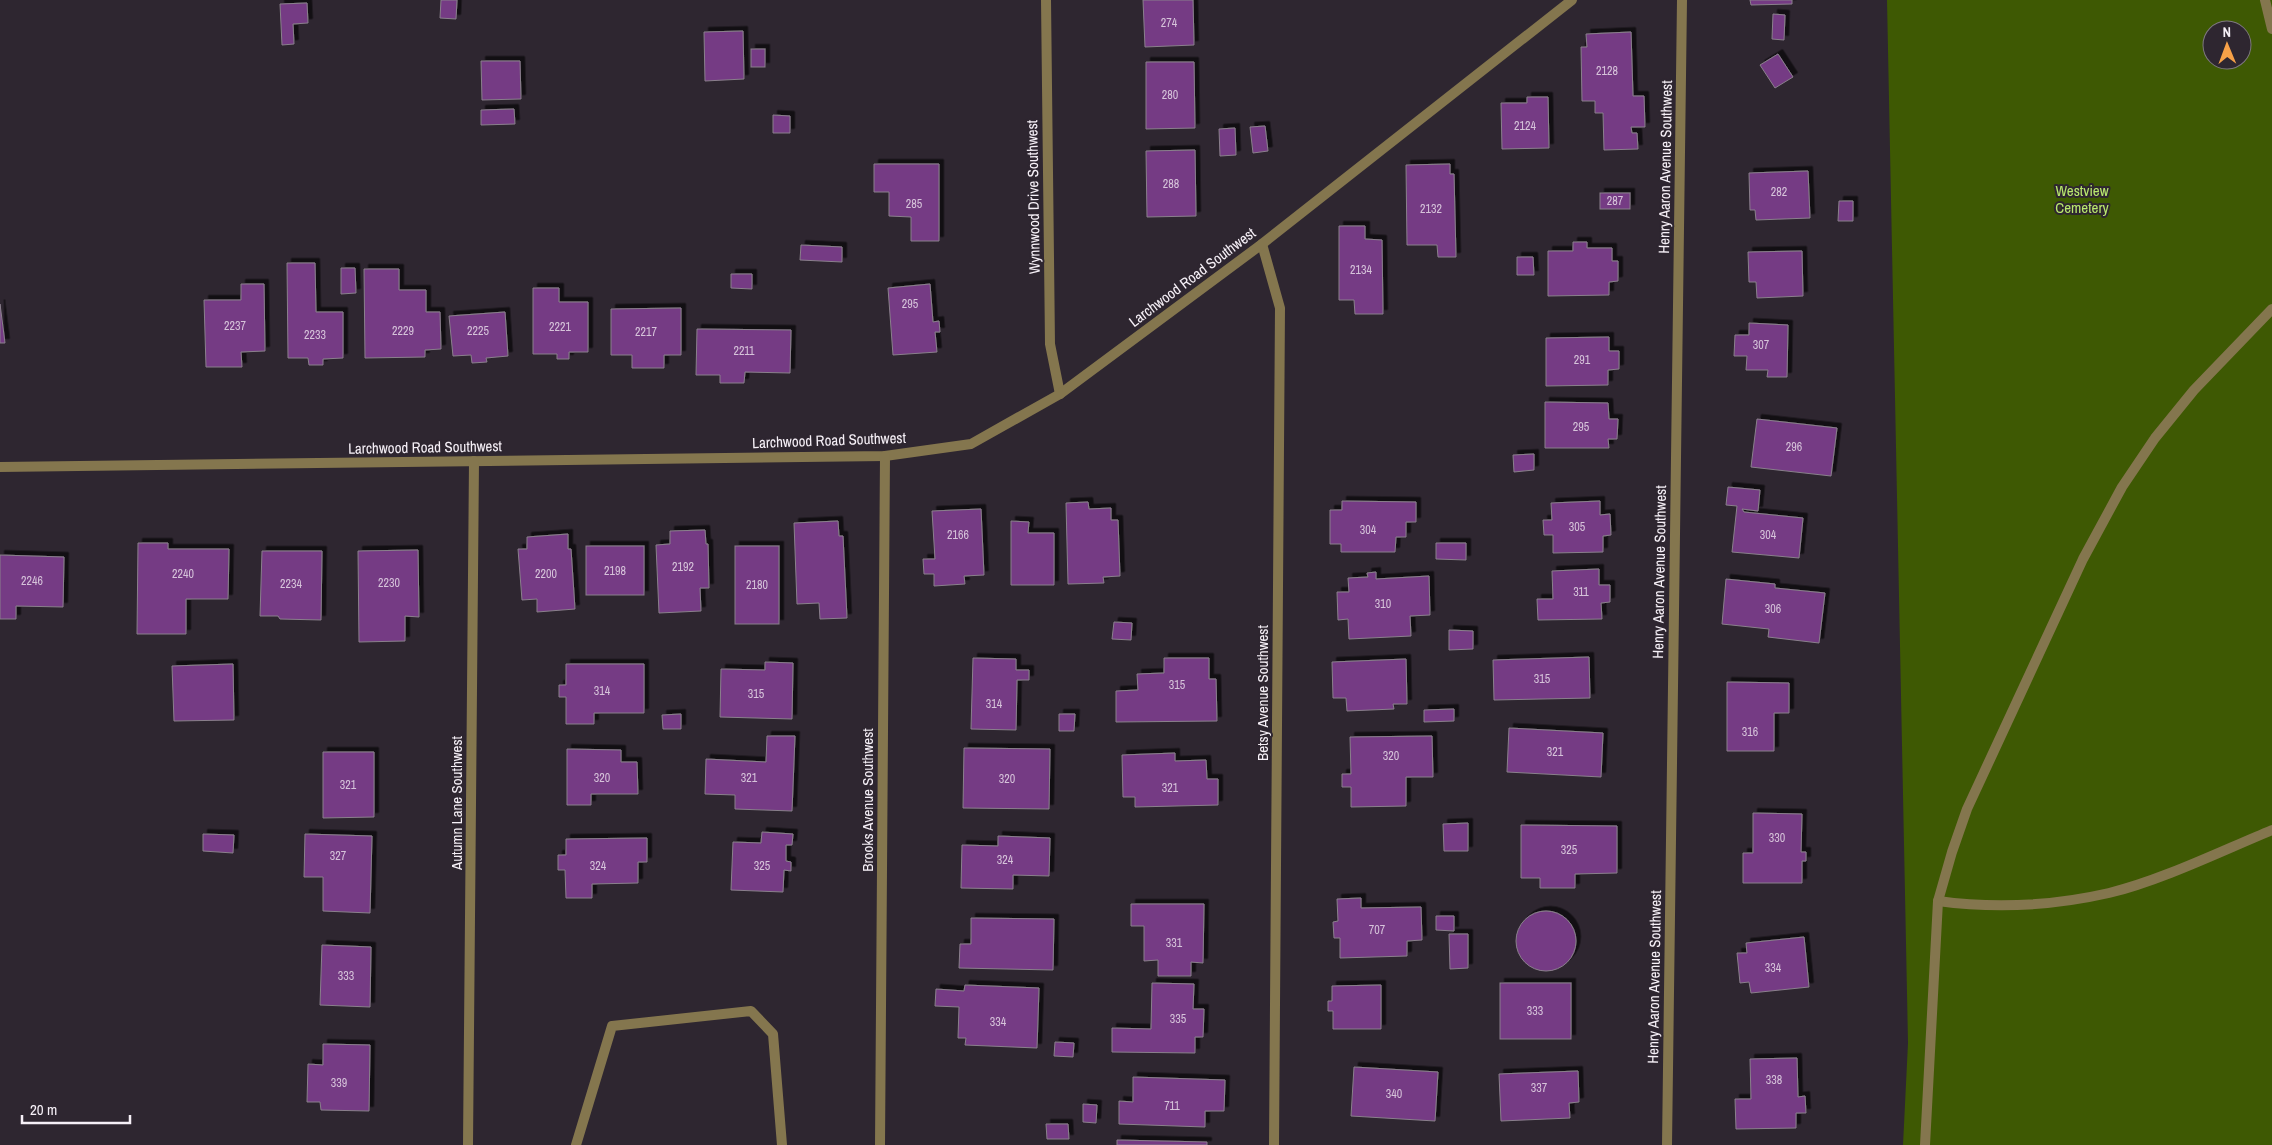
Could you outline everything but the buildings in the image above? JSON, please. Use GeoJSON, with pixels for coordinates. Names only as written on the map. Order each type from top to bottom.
{"type":"FeatureCollection","features":[{"type":"Feature","properties":{"kind":"street","name":"Wynnwood Drive Southwest"},"geometry":{"type":"LineString","coordinates":[[1046,0],[1050,344],[1060,394]]}},
{"type":"Feature","properties":{"kind":"street","name":"Larchwood Road Southwest"},"geometry":{"type":"LineString","coordinates":[[0,467],[885,456],[971,444],[1060,394],[1262,244],[1572,0]]}},
{"type":"Feature","properties":{"kind":"street","name":"Henry Aaron Avenue Southwest"},"geometry":{"type":"LineString","coordinates":[[1667,1145],[1682,0]]}},
{"type":"Feature","properties":{"kind":"street"},"geometry":{"type":"LineString","coordinates":[[2265,0],[2272,29]]}},
{"type":"Feature","properties":{"kind":"street","name":"Betsy Avenue Southwest"},"geometry":{"type":"LineString","coordinates":[[1262,244],[1280,308],[1274,1145]]}},
{"type":"Feature","properties":{"kind":"street"},"geometry":{"type":"LineString","coordinates":[[1925,1145],[1938,901],[1967,809],[2084,560],[2122,487],[2155,438],[2194,390],[2272,309]]}},
{"type":"Feature","properties":{"kind":"street","name":"Brooks Avenue Southwest"},"geometry":{"type":"LineString","coordinates":[[880,1145],[885,456]]}},
{"type":"Feature","properties":{"kind":"street","name":"Autumn Lane Southwest"},"geometry":{"type":"LineString","coordinates":[[468,1145],[474,461]]}},
{"type":"Feature","properties":{"kind":"street"},"geometry":{"type":"LineString","coordinates":[[1938,901],[1978,906],[2020,906],[2110,892],[2150,879],[2272,830]]}},
{"type":"Feature","properties":{"kind":"street"},"geometry":{"type":"LineString","coordinates":[[576,1145],[612,1026],[751,1011],[773,1034],[782,1145]]}},
{"type":"Feature","properties":{"kind":"green space","name":"Westview Cemetery"},"geometry":{"type":"Polygon","coordinates":[[[1887,0],[2272,0],[2272,1145],[1903,1145],[1908,1043],[1887,0]]]}}]}
